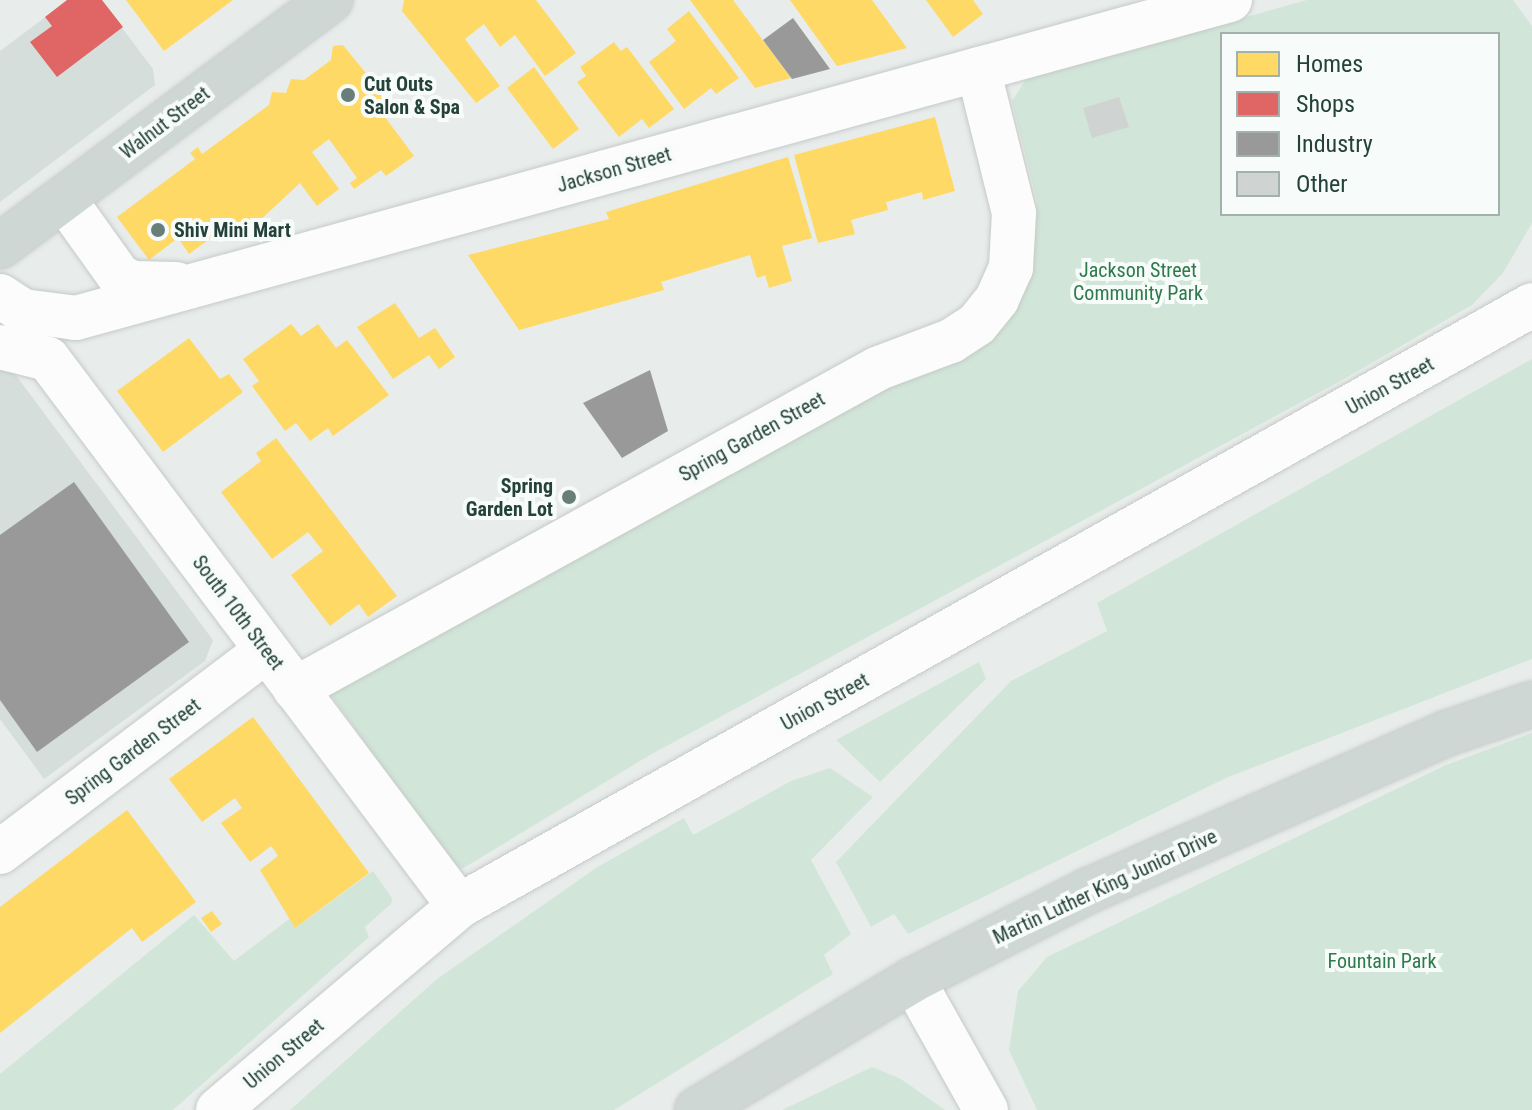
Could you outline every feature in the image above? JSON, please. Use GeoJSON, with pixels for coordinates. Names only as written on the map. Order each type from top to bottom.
{"type":"FeatureCollection","features":[{"type":"Feature","properties":{"kind":"main road","name":"Walnut Street"},"geometry":{"type":"LineString","coordinates":[[0,246],[330,0]]}},
{"type":"Feature","properties":{"kind":"main road","name":"Martin Luther King Junior Drive"},"geometry":{"type":"LineString","coordinates":[[697,1110],[913,980],[1090,890],[1445,734],[1532,704]]}},
{"type":"Feature","properties":{"kind":"street","name":"Jackson Street"},"geometry":{"type":"LineString","coordinates":[[0,296],[23,311],[76,318],[1230,0]]}},
{"type":"Feature","properties":{"kind":"street","name":"Spring Garden Street"},"geometry":{"type":"LineString","coordinates":[[295,689],[879,368],[951,341],[977,324],[997,299],[1011,268],[1014,213],[978,69]]}},
{"type":"Feature","properties":{"kind":"street"},"geometry":{"type":"LineString","coordinates":[[64,199],[119,276],[133,283],[202,284]]}},
{"type":"Feature","properties":{"kind":"street","name":"Union Street"},"geometry":{"type":"LineString","coordinates":[[1466,344],[1532,273]]}},
{"type":"Feature","properties":{"kind":"street","name":"Union Street"},"geometry":{"type":"LineString","coordinates":[[218,1110],[459,906],[1532,305]]}},
{"type":"Feature","properties":{"kind":"street"},"geometry":{"type":"LineString","coordinates":[[0,347],[48,359],[58,332],[76,318]]}},
{"type":"Feature","properties":{"kind":"street","name":"South 10th Street"},"geometry":{"type":"LineString","coordinates":[[48,359],[459,906]]}},
{"type":"Feature","properties":{"kind":"street","name":"Spring Garden Street"},"geometry":{"type":"LineString","coordinates":[[0,852],[266,651]]}},
{"type":"Feature","properties":{"kind":"street"},"geometry":{"type":"LineString","coordinates":[[913,980],[986,1110]]}},
{"type":"Feature","properties":{"kind":"shaded area"},"geometry":{"type":"Polygon","coordinates":[[[68,0],[101,0],[153,69],[155,85],[0,202],[0,51],[68,0]]]}},
{"type":"Feature","properties":{"kind":"shaded area"},"geometry":{"type":"Polygon","coordinates":[[[0,364],[15,374],[213,640],[205,661],[44,779],[0,719],[0,364]]]}},
{"type":"Feature","properties":{"kind":"green space","name":"Jackson Street Community Park"},"geometry":{"type":"Polygon","coordinates":[[[1307,0],[1513,0],[1532,26],[1532,223],[1503,273],[1472,305],[1344,379],[650,755],[462,869],[449,860],[328,691],[888,384],[964,359],[1004,327],[1031,277],[1037,201],[1012,101],[1027,78],[1307,0]]]}},
{"type":"Feature","properties":{"kind":"green space"},"geometry":{"type":"Polygon","coordinates":[[[1532,359],[1532,659],[1226,778],[908,934],[894,914],[871,927],[836,862],[1011,681],[1107,631],[1097,603],[1532,359]]]}},
{"type":"Feature","properties":{"kind":"green space"},"geometry":{"type":"Polygon","coordinates":[[[979,662],[986,679],[880,782],[836,740],[979,662]]]}},
{"type":"Feature","properties":{"kind":"green space","name":"Fountain Park"},"geometry":{"type":"Polygon","coordinates":[[[1532,733],[1532,1110],[1037,1110],[1009,1050],[1018,991],[1047,957],[1446,765],[1532,733]]]}},
{"type":"Feature","properties":{"kind":"green space"},"geometry":{"type":"Polygon","coordinates":[[[830,768],[873,797],[811,860],[851,934],[824,955],[833,974],[614,1110],[290,1110],[437,979],[596,868],[684,818],[693,835],[791,781],[830,768]]]}},
{"type":"Feature","properties":{"kind":"green space"},"geometry":{"type":"Polygon","coordinates":[[[373,871],[392,898],[391,904],[365,927],[369,937],[173,1110],[0,1110],[0,1074],[194,915],[234,961],[297,913],[305,921],[373,871]]]}},
{"type":"Feature","properties":{"kind":"green space"},"geometry":{"type":"Polygon","coordinates":[[[872,1067],[901,1079],[945,1110],[782,1110],[872,1067]]]}},
{"type":"Feature","properties":{"kind":"building: Homes"},"geometry":{"type":"Polygon","coordinates":[[[126,0],[233,0],[164,51],[126,0]]]}},
{"type":"Feature","properties":{"kind":"building: Homes"},"geometry":{"type":"Polygon","coordinates":[[[404,0],[536,0],[576,53],[545,76],[515,35],[500,47],[484,24],[465,39],[500,86],[476,103],[402,11],[404,0]]]}},
{"type":"Feature","properties":{"kind":"building: Homes"},"geometry":{"type":"Polygon","coordinates":[[[690,0],[733,0],[791,78],[755,88],[690,0]]]}},
{"type":"Feature","properties":{"kind":"building: Homes"},"geometry":{"type":"Polygon","coordinates":[[[790,0],[872,0],[907,48],[837,66],[790,0]]]}},
{"type":"Feature","properties":{"kind":"building: Homes"},"geometry":{"type":"Polygon","coordinates":[[[926,0],[973,0],[983,14],[953,37],[926,0]]]}},
{"type":"Feature","properties":{"kind":"building: Homes"},"geometry":{"type":"Polygon","coordinates":[[[689,11],[739,78],[716,94],[711,88],[684,109],[649,62],[676,41],[667,29],[689,11]]]}},
{"type":"Feature","properties":{"kind":"building: Homes"},"geometry":{"type":"Polygon","coordinates":[[[614,42],[621,51],[627,47],[674,109],[649,128],[642,119],[619,137],[577,82],[586,76],[580,67],[614,42]]]}},
{"type":"Feature","properties":{"kind":"building: Homes"},"geometry":{"type":"Polygon","coordinates":[[[343,45],[386,98],[376,105],[414,156],[386,176],[381,170],[354,189],[350,183],[357,178],[329,139],[312,152],[339,189],[317,206],[300,183],[257,223],[253,218],[238,228],[233,222],[189,254],[178,238],[149,260],[117,217],[195,159],[190,153],[198,147],[202,154],[269,105],[272,92],[286,93],[291,79],[304,80],[331,60],[333,46],[343,45]]]}},
{"type":"Feature","properties":{"kind":"building: Homes"},"geometry":{"type":"Polygon","coordinates":[[[534,67],[579,129],[553,149],[507,88],[534,67]]]}},
{"type":"Feature","properties":{"kind":"building: Homes"},"geometry":{"type":"Polygon","coordinates":[[[935,117],[955,191],[923,200],[922,192],[886,202],[888,210],[851,220],[855,234],[818,243],[794,155],[935,117]]]}},
{"type":"Feature","properties":{"kind":"building: Homes"},"geometry":{"type":"Polygon","coordinates":[[[788,157],[812,238],[782,246],[792,281],[769,288],[765,275],[757,278],[750,255],[661,282],[664,290],[519,330],[468,255],[609,219],[606,212],[788,157]]]}},
{"type":"Feature","properties":{"kind":"building: Homes"},"geometry":{"type":"Polygon","coordinates":[[[395,303],[419,338],[435,328],[455,357],[439,369],[429,355],[393,379],[357,327],[395,303]]]}},
{"type":"Feature","properties":{"kind":"building: Homes"},"geometry":{"type":"Polygon","coordinates":[[[291,324],[301,336],[318,324],[336,348],[347,340],[389,395],[333,436],[328,428],[310,441],[296,423],[285,431],[252,386],[259,381],[243,359],[291,324]]]}},
{"type":"Feature","properties":{"kind":"building: Homes"},"geometry":{"type":"Polygon","coordinates":[[[189,338],[220,379],[229,374],[243,392],[163,452],[117,391],[189,338]]]}},
{"type":"Feature","properties":{"kind":"building: Homes"},"geometry":{"type":"Polygon","coordinates":[[[276,438],[397,596],[368,617],[359,604],[330,626],[291,575],[323,551],[308,532],[272,559],[221,492],[261,461],[256,453],[276,438]]]}},
{"type":"Feature","properties":{"kind":"building: Homes"},"geometry":{"type":"Polygon","coordinates":[[[253,717],[369,873],[295,928],[260,870],[278,856],[275,851],[271,846],[250,862],[221,823],[242,808],[235,798],[202,822],[169,779],[253,717]]]}},
{"type":"Feature","properties":{"kind":"building: Homes"},"geometry":{"type":"Polygon","coordinates":[[[127,810],[196,902],[142,942],[132,928],[0,1033],[0,907],[127,810]]]}},
{"type":"Feature","properties":{"kind":"building: Homes"},"geometry":{"type":"Polygon","coordinates":[[[212,911],[222,924],[211,932],[201,918],[212,911]]]}},
{"type":"Feature","properties":{"kind":"building: Shops"},"geometry":{"type":"Polygon","coordinates":[[[67,0],[102,0],[123,27],[57,77],[30,42],[52,26],[45,17],[67,0]]]}},
{"type":"Feature","properties":{"kind":"building: Industry"},"geometry":{"type":"Polygon","coordinates":[[[793,18],[830,69],[792,79],[763,40],[793,18]]]}},
{"type":"Feature","properties":{"kind":"building: Industry"},"geometry":{"type":"Polygon","coordinates":[[[650,370],[668,431],[622,458],[583,403],[650,370]]]}},
{"type":"Feature","properties":{"kind":"building: Industry"},"geometry":{"type":"Polygon","coordinates":[[[74,482],[189,642],[37,752],[0,700],[0,535],[74,482]]]}},
{"type":"Feature","properties":{"kind":"building: Other"},"geometry":{"type":"Polygon","coordinates":[[[1119,97],[1129,127],[1092,138],[1083,108],[1119,97]]]}},
{"type":"Feature","properties":{"kind":"place","name":"Cut Outs Salon & Spa"},"geometry":{"type":"Point","coordinates":[348,95]}},
{"type":"Feature","properties":{"kind":"place","name":"Shiv Mini Mart"},"geometry":{"type":"Point","coordinates":[158,230]}},
{"type":"Feature","properties":{"kind":"place","name":"Spring Garden Lot"},"geometry":{"type":"Point","coordinates":[569,497]}}]}
